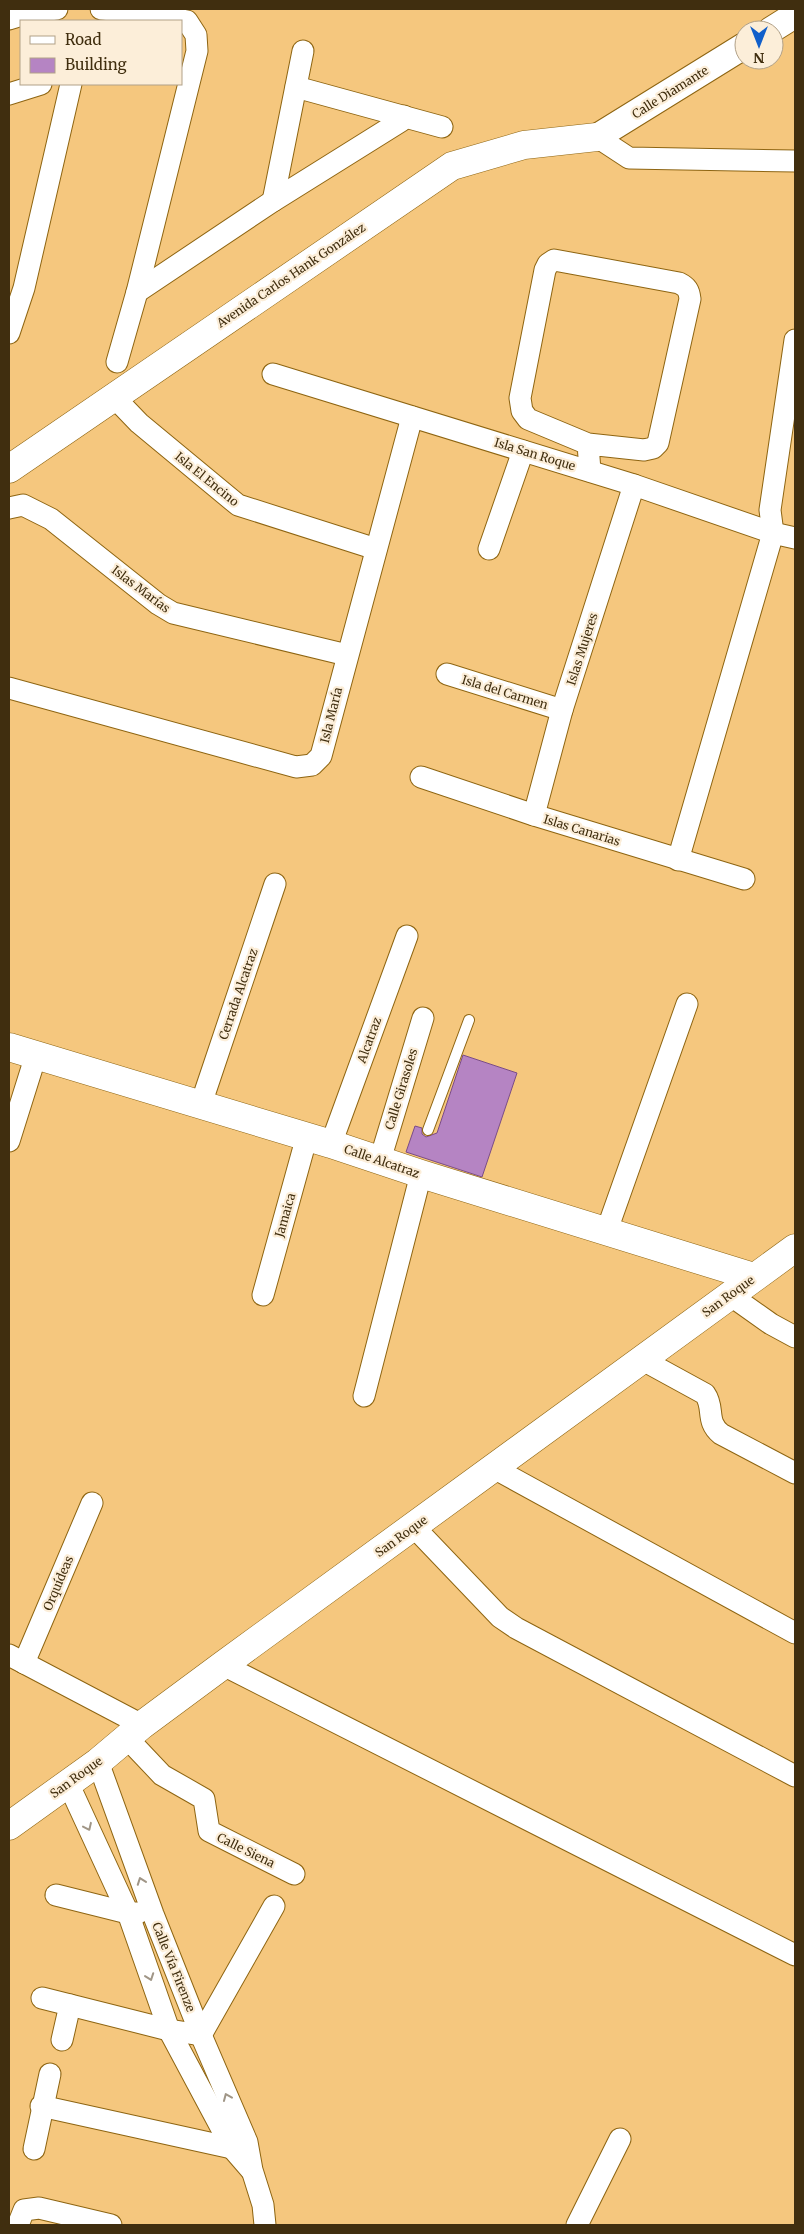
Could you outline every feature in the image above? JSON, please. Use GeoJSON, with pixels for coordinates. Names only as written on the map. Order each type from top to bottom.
{"type":"FeatureCollection","features":[{"type":"Feature","properties":{"kind":"main road","name":"Avenida Carlos Hank González"},"geometry":{"type":"LineString","coordinates":[[9,469],[452,166],[524,145],[597,137]]}},
{"type":"Feature","properties":{"kind":"main road","name":"Calle Alcatraz"},"geometry":{"type":"LineString","coordinates":[[9,1046],[380,1160],[420,1169],[754,1277]]}},
{"type":"Feature","properties":{"kind":"main road","name":"San Roque"},"geometry":{"type":"LineString","coordinates":[[12,1819],[98,1762],[134,1731],[223,1665],[414,1527],[492,1467],[640,1359],[795,1248]]}},
{"type":"Feature","properties":{"kind":"street"},"geometry":{"type":"LineString","coordinates":[[9,19],[32,12],[57,9]]}},
{"type":"Feature","properties":{"kind":"street"},"geometry":{"type":"LineString","coordinates":[[101,9],[148,13],[187,21],[196,35],[197,51],[137,292],[117,362]]}},
{"type":"Feature","properties":{"kind":"street"},"geometry":{"type":"LineString","coordinates":[[784,22],[795,15]]}},
{"type":"Feature","properties":{"kind":"street"},"geometry":{"type":"LineString","coordinates":[[273,201],[303,51]]}},
{"type":"Feature","properties":{"kind":"street","name":"Calle Diamante"},"geometry":{"type":"LineString","coordinates":[[597,137],[734,52]]}},
{"type":"Feature","properties":{"kind":"street"},"geometry":{"type":"LineString","coordinates":[[9,94],[38,85]]}},
{"type":"Feature","properties":{"kind":"street"},"geometry":{"type":"LineString","coordinates":[[9,333],[24,288],[71,85]]}},
{"type":"Feature","properties":{"kind":"street"},"geometry":{"type":"LineString","coordinates":[[296,88],[442,127]]}},
{"type":"Feature","properties":{"kind":"street"},"geometry":{"type":"LineString","coordinates":[[137,292],[273,201],[401,121],[404,116]]}},
{"type":"Feature","properties":{"kind":"street"},"geometry":{"type":"LineString","coordinates":[[597,137],[629,158],[795,160]]}},
{"type":"Feature","properties":{"kind":"street"},"geometry":{"type":"LineString","coordinates":[[554,260],[679,283],[686,286],[689,292],[690,298],[658,443],[652,448],[644,450],[588,444],[528,419],[522,411],[520,398],[546,270],[548,264],[554,260]]}},
{"type":"Feature","properties":{"kind":"street"},"geometry":{"type":"LineString","coordinates":[[678,860],[773,532],[770,510],[795,340]]}},
{"type":"Feature","properties":{"kind":"street","name":"Isla San Roque"},"geometry":{"type":"LineString","coordinates":[[272,374],[634,484],[795,538]]}},
{"type":"Feature","properties":{"kind":"street","name":"Isla El Encino"},"geometry":{"type":"LineString","coordinates":[[114,397],[139,423],[238,505],[376,549]]}},
{"type":"Feature","properties":{"kind":"street","name":"Isla María"},"geometry":{"type":"LineString","coordinates":[[9,688],[296,767],[312,765],[321,756],[412,417]]}},
{"type":"Feature","properties":{"kind":"street"},"geometry":{"type":"LineString","coordinates":[[588,444],[590,471]]}},
{"type":"Feature","properties":{"kind":"street"},"geometry":{"type":"LineString","coordinates":[[489,549],[524,451]]}},
{"type":"Feature","properties":{"kind":"street","name":"Islas Mujeres"},"geometry":{"type":"LineString","coordinates":[[534,815],[562,710],[634,484]]}},
{"type":"Feature","properties":{"kind":"street","name":"Islas Marías"},"geometry":{"type":"LineString","coordinates":[[9,508],[23,506],[51,519],[158,604],[173,613],[347,655]]}},
{"type":"Feature","properties":{"kind":"street","name":"Isla del Carmen"},"geometry":{"type":"LineString","coordinates":[[447,674],[562,710]]}},
{"type":"Feature","properties":{"kind":"street","name":"Islas Canarias"},"geometry":{"type":"LineString","coordinates":[[421,777],[534,815],[744,879]]}},
{"type":"Feature","properties":{"kind":"street","name":"Cerrada Alcatraz"},"geometry":{"type":"LineString","coordinates":[[201,1104],[275,884]]}},
{"type":"Feature","properties":{"kind":"street","name":"Alcatraz"},"geometry":{"type":"LineString","coordinates":[[319,1140],[408,936]]}},
{"type":"Feature","properties":{"kind":"street"},"geometry":{"type":"LineString","coordinates":[[606,1230],[687,1004]]}},
{"type":"Feature","properties":{"kind":"street","name":"Calle Girasoles"},"geometry":{"type":"LineString","coordinates":[[380,1160],[423,1018]]}},
{"type":"Feature","properties":{"kind":"street"},"geometry":{"type":"LineString","coordinates":[[9,1141],[36,1055]]}},
{"type":"Feature","properties":{"kind":"street","name":"Jamaica"},"geometry":{"type":"LineString","coordinates":[[262,1295],[319,1140]]}},
{"type":"Feature","properties":{"kind":"street"},"geometry":{"type":"LineString","coordinates":[[364,1396],[420,1169]]}},
{"type":"Feature","properties":{"kind":"street"},"geometry":{"type":"LineString","coordinates":[[730,1295],[771,1324],[795,1337]]}},
{"type":"Feature","properties":{"kind":"street"},"geometry":{"type":"LineString","coordinates":[[640,1359],[705,1394],[709,1400],[710,1419],[714,1428],[721,1434],[795,1472]]}},
{"type":"Feature","properties":{"kind":"street"},"geometry":{"type":"LineString","coordinates":[[492,1467],[795,1633]]}},
{"type":"Feature","properties":{"kind":"street","name":"Orquídeas"},"geometry":{"type":"LineString","coordinates":[[17,1659],[92,1503]]}},
{"type":"Feature","properties":{"kind":"street"},"geometry":{"type":"LineString","coordinates":[[414,1527],[500,1617],[516,1628],[795,1776]]}},
{"type":"Feature","properties":{"kind":"street"},"geometry":{"type":"LineString","coordinates":[[17,1659],[134,1731]]}},
{"type":"Feature","properties":{"kind":"street"},"geometry":{"type":"LineString","coordinates":[[223,1665],[795,1955]]}},
{"type":"Feature","properties":{"kind":"street","name":"Calle Siena"},"geometry":{"type":"LineString","coordinates":[[134,1731],[162,1775],[204,1799],[209,1832],[294,1874]]}},
{"type":"Feature","properties":{"kind":"street","name":"Calle Vía Firenze"},"geometry":{"type":"LineString","coordinates":[[98,1762],[153,1914],[201,2035],[239,2145]]}},
{"type":"Feature","properties":{"kind":"street","name":"Calle Vía Firenze"},"geometry":{"type":"LineString","coordinates":[[68,1783],[128,1913],[169,2030],[239,2145],[252,2170],[262,2205],[265,2225]]}},
{"type":"Feature","properties":{"kind":"street"},"geometry":{"type":"LineString","coordinates":[[56,1895],[128,1913],[153,1914]]}},
{"type":"Feature","properties":{"kind":"street"},"geometry":{"type":"LineString","coordinates":[[42,1998],[169,2030],[201,2035],[274,1906]]}},
{"type":"Feature","properties":{"kind":"street"},"geometry":{"type":"LineString","coordinates":[[62,2040],[70,2005]]}},
{"type":"Feature","properties":{"kind":"street"},"geometry":{"type":"LineString","coordinates":[[34,2149],[41,2106],[50,2074]]}},
{"type":"Feature","properties":{"kind":"street"},"geometry":{"type":"LineString","coordinates":[[41,2106],[239,2145]]}},
{"type":"Feature","properties":{"kind":"street"},"geometry":{"type":"LineString","coordinates":[[577,2225],[620,2139]]}},
{"type":"Feature","properties":{"kind":"street"},"geometry":{"type":"LineString","coordinates":[[21,2218],[39,2208],[111,2225]]}},
{"type":"Feature","properties":{"kind":"lane"},"geometry":{"type":"LineString","coordinates":[[428,1130],[468,1020]]}},
{"type":"Feature","properties":{"kind":"building"},"geometry":{"type":"Polygon","coordinates":[[[463,1055],[517,1073],[482,1177],[406,1152],[415,1126],[422,1128],[422,1134],[426,1137],[437,1133],[463,1055]]]}}]}
